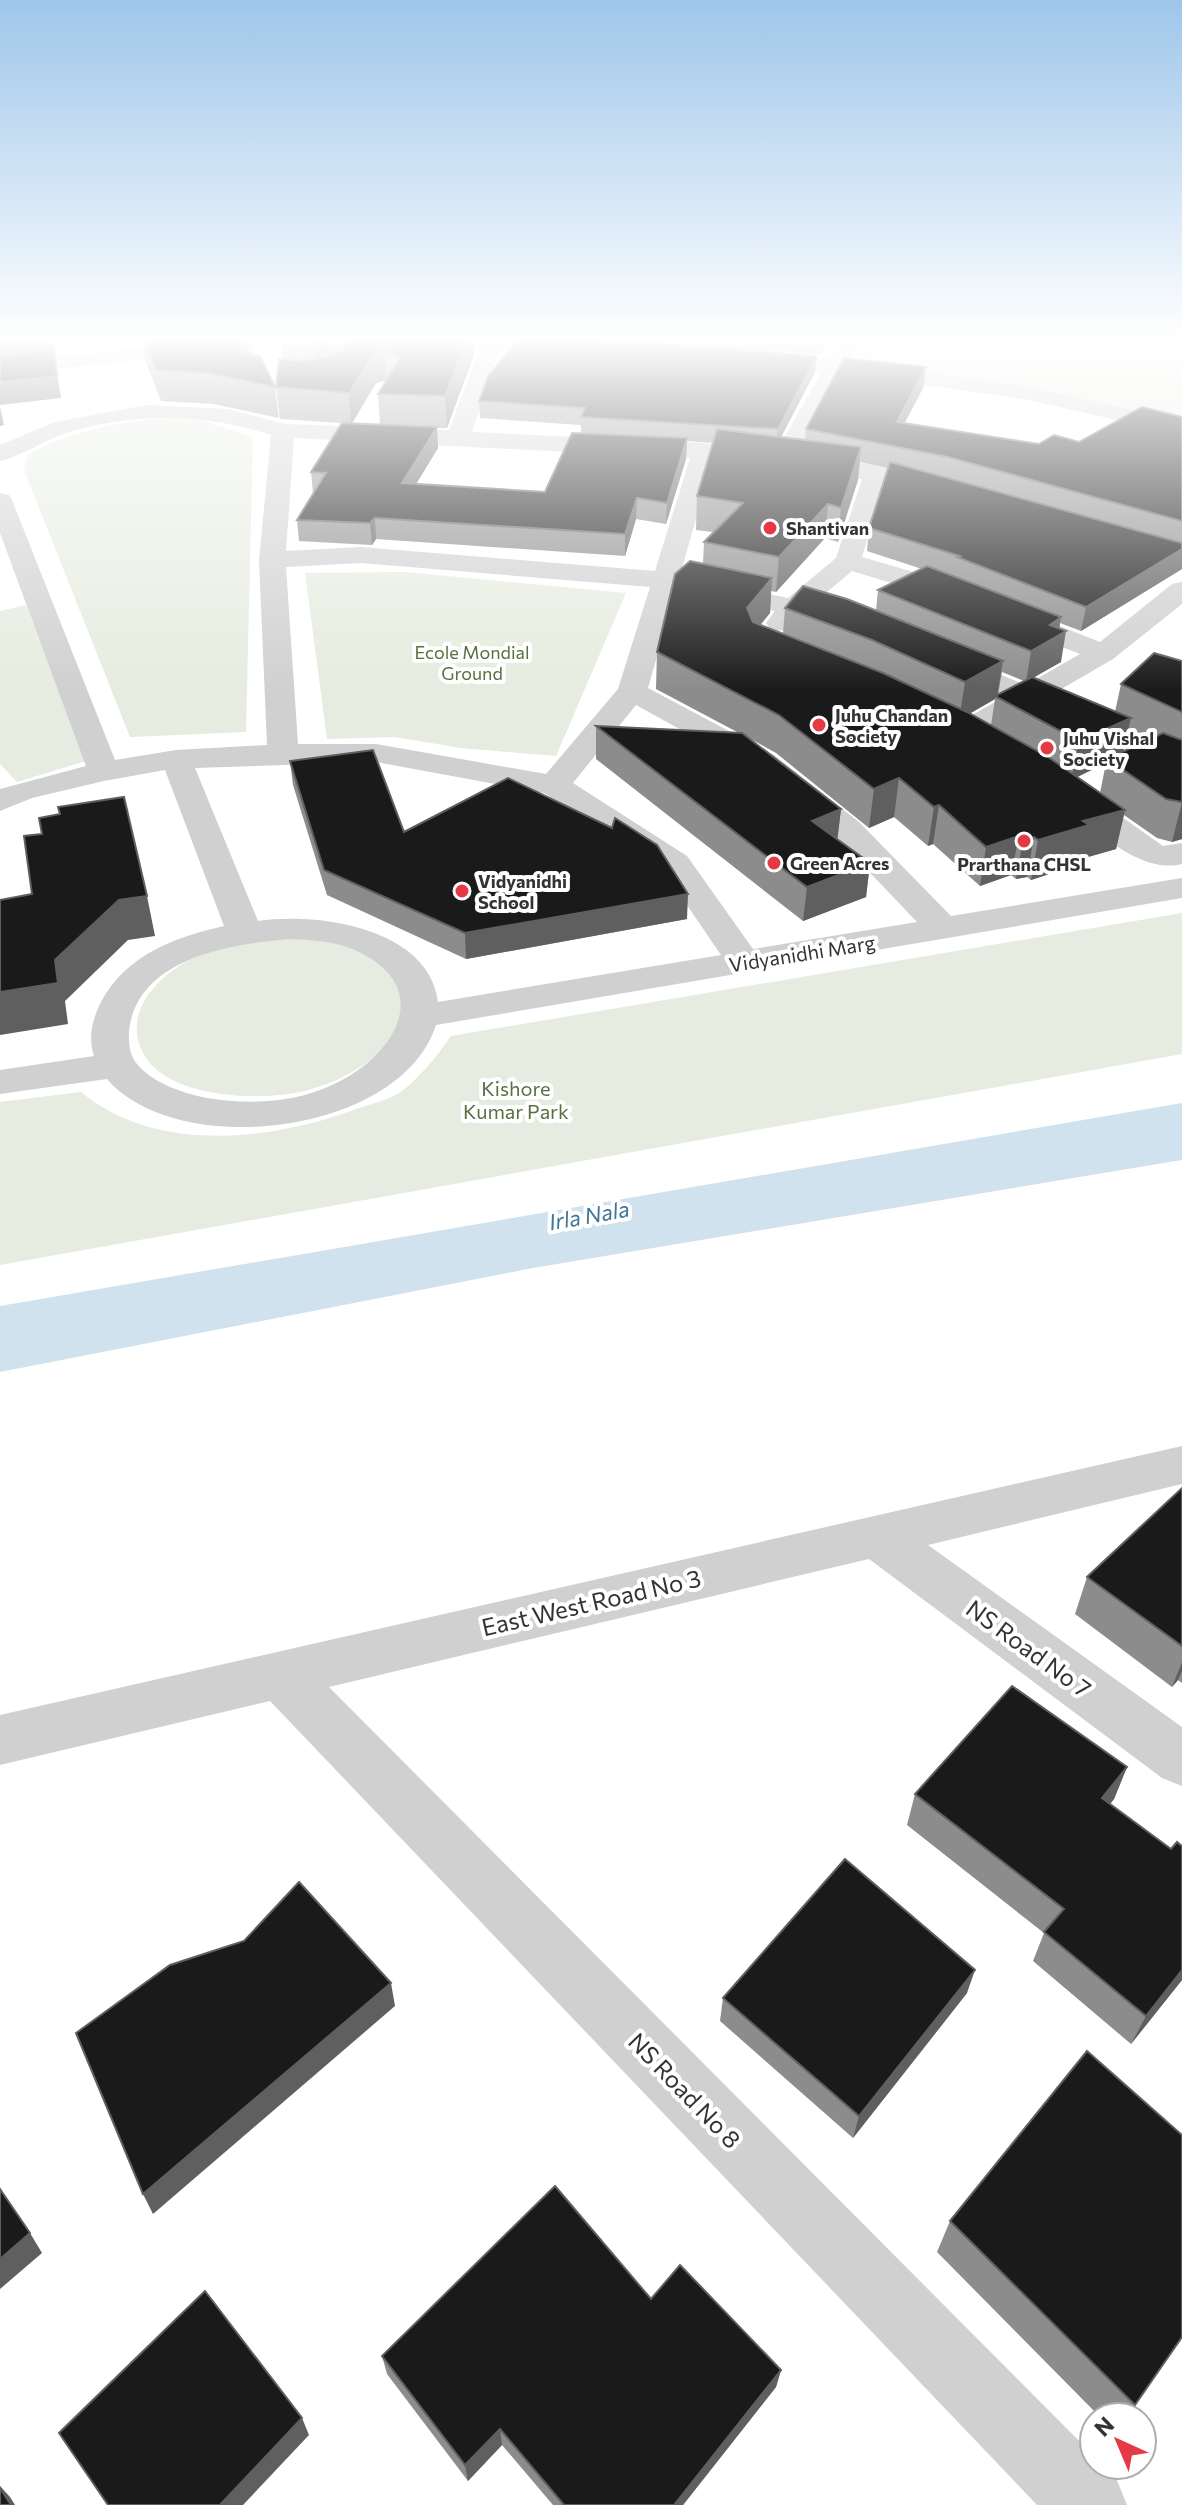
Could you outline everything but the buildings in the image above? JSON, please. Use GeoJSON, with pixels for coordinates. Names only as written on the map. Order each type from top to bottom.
{"type":"FeatureCollection","features":[{"type":"Feature","properties":{"kind":"street"},"geometry":{"type":"LineString","coordinates":[[281,458],[272,560],[283,754]]}},
{"type":"Feature","properties":{"kind":"street"},"geometry":{"type":"LineString","coordinates":[[554,785],[632,691],[702,458]]}},
{"type":"Feature","properties":{"kind":"street"},"geometry":{"type":"LineString","coordinates":[[785,458],[876,472],[963,493]]}},
{"type":"Feature","properties":{"kind":"street"},"geometry":{"type":"LineString","coordinates":[[761,646],[793,607],[848,561],[876,472]]}},
{"type":"Feature","properties":{"kind":"street"},"geometry":{"type":"LineString","coordinates":[[0,500],[104,771]]}},
{"type":"Feature","properties":{"kind":"street"},"geometry":{"type":"LineString","coordinates":[[272,560],[361,555],[666,580],[793,607],[863,628]]}},
{"type":"Feature","properties":{"kind":"street"},"geometry":{"type":"LineString","coordinates":[[848,561],[941,589],[1103,653]]}},
{"type":"Feature","properties":{"kind":"street"},"geometry":{"type":"LineString","coordinates":[[0,592],[31,586]]}},
{"type":"Feature","properties":{"kind":"street"},"geometry":{"type":"LineString","coordinates":[[987,749],[947,728],[1030,697],[1169,615],[1182,590]]}},
{"type":"Feature","properties":{"kind":"street"},"geometry":{"type":"LineString","coordinates":[[917,650],[1151,752]]}},
{"type":"Feature","properties":{"kind":"street"},"geometry":{"type":"LineString","coordinates":[[632,691],[763,762],[847,829],[945,930]]}},
{"type":"Feature","properties":{"kind":"street"},"geometry":{"type":"LineString","coordinates":[[1151,752],[1084,783],[1154,855],[1170,857],[1182,853]]}},
{"type":"Feature","properties":{"kind":"street"},"geometry":{"type":"LineString","coordinates":[[0,801],[21,791],[104,771],[176,759],[283,754],[376,753],[554,785],[675,863],[744,962]]}},
{"type":"Feature","properties":{"kind":"street"},"geometry":{"type":"LineString","coordinates":[[176,759],[244,931]]}},
{"type":"Feature","properties":{"kind":"street","name":"Vidyanidhi Marg"},"geometry":{"type":"LineString","coordinates":[[422,1016],[1182,888]]}},
{"type":"Feature","properties":{"kind":"street"},"geometry":{"type":"LineString","coordinates":[[290,928],[333,932],[372,944],[401,963],[419,988],[422,1016],[410,1046],[382,1075],[340,1097],[289,1111],[235,1115],[185,1108],[144,1090],[117,1065],[108,1032],[119,998],[149,968],[192,945],[244,931],[290,928]]}},
{"type":"Feature","properties":{"kind":"street"},"geometry":{"type":"LineString","coordinates":[[0,1082],[117,1065]]}},
{"type":"Feature","properties":{"kind":"street","name":"East West Road No 3"},"geometry":{"type":"LineString","coordinates":[[0,1740],[1182,1465]]}},
{"type":"Feature","properties":{"kind":"street","name":"NS Road No 7"},"geometry":{"type":"LineString","coordinates":[[877,1536],[1182,1760]]}},
{"type":"Feature","properties":{"kind":"street","name":"NS Road No 8"},"geometry":{"type":"LineString","coordinates":[[281,1675],[1089,2505]]}},
{"type":"Feature","properties":{"kind":"green space"},"geometry":{"type":"Polygon","coordinates":[[[27,458],[253,458],[246,732],[130,737],[24,470],[27,458]]]}},
{"type":"Feature","properties":{"kind":"green space","name":"Ecole Mondial Ground"},"geometry":{"type":"Polygon","coordinates":[[[405,572],[626,593],[556,756],[461,748],[395,737],[327,739],[305,573],[405,572]]]}},
{"type":"Feature","properties":{"kind":"green space"},"geometry":{"type":"Polygon","coordinates":[[[26,605],[86,761],[17,782],[0,764],[0,611],[26,605]]]}},
{"type":"Feature","properties":{"kind":"green space","name":"Kishore Kumar Park"},"geometry":{"type":"Polygon","coordinates":[[[1182,913],[1182,1054],[0,1265],[0,1102],[81,1092],[111,1112],[144,1125],[178,1133],[214,1136],[287,1129],[380,1102],[397,1094],[422,1072],[451,1036],[1182,913]]]}},
{"type":"Feature","properties":{"kind":"green space"},"geometry":{"type":"Polygon","coordinates":[[[283,937],[346,946],[384,964],[402,992],[403,1007],[400,1022],[381,1051],[359,1068],[334,1081],[309,1090],[262,1096],[195,1089],[159,1071],[146,1058],[138,1041],[137,1024],[149,993],[161,980],[190,959],[206,952],[234,944],[283,937]]]}},
{"type":"Feature","properties":{"kind":"water","name":"Irla Nala"},"geometry":{"type":"Polygon","coordinates":[[[1182,1103],[1182,1160],[533,1268],[0,1372],[0,1306],[1182,1103]]]}},
{"type":"Feature","properties":{"kind":"place","name":"Shantivan"},"geometry":{"type":"Point","coordinates":[770,528]}},
{"type":"Feature","properties":{"kind":"place","name":"Juhu Chandan Society"},"geometry":{"type":"Point","coordinates":[819,725]}},
{"type":"Feature","properties":{"kind":"place","name":"Juhu Vishal Society"},"geometry":{"type":"Point","coordinates":[1047,748]}},
{"type":"Feature","properties":{"kind":"place","name":"Prarthana CHSL"},"geometry":{"type":"Point","coordinates":[1024,841]}},
{"type":"Feature","properties":{"kind":"place","name":"Green Acres"},"geometry":{"type":"Point","coordinates":[774,863]}},
{"type":"Feature","properties":{"kind":"place","name":"Vidyanidhi School"},"geometry":{"type":"Point","coordinates":[462,891]}}]}
